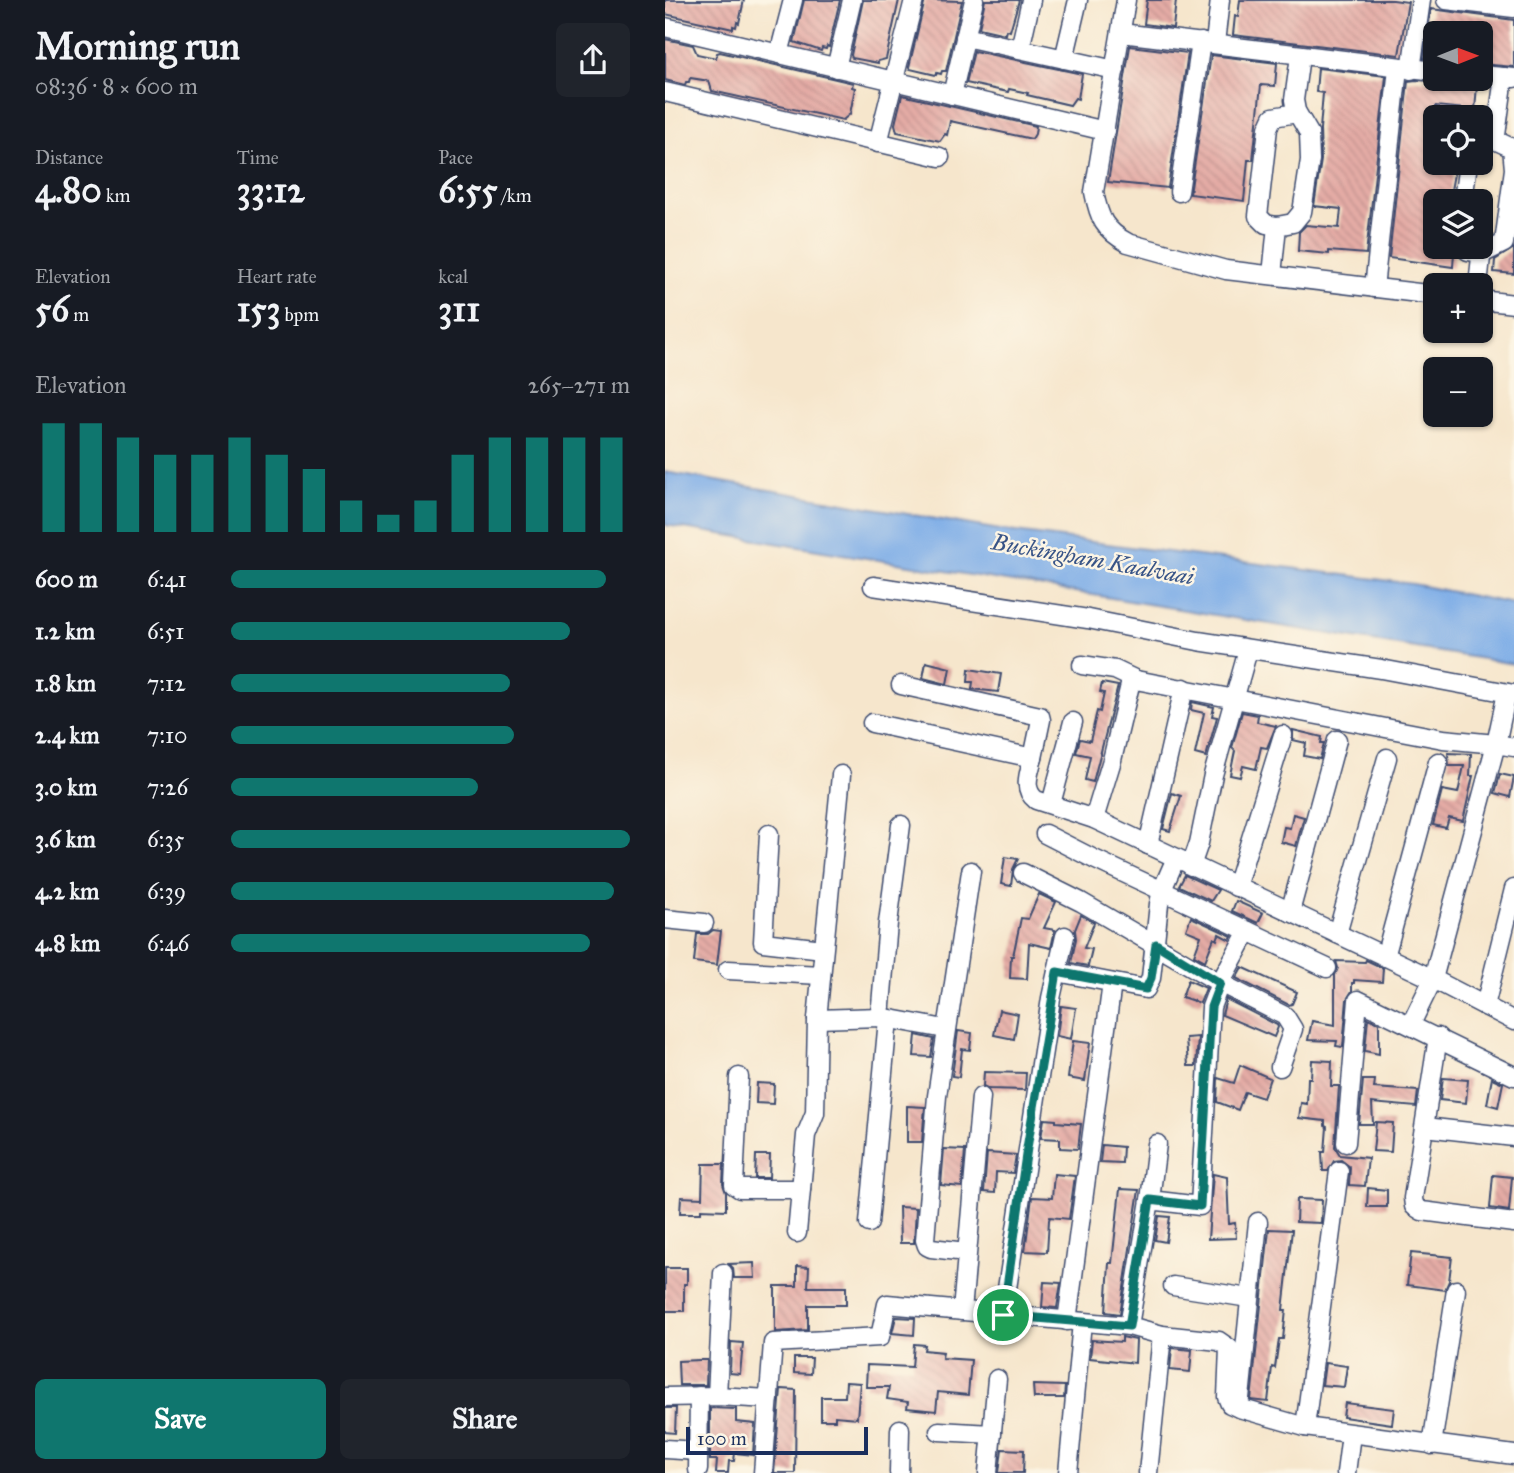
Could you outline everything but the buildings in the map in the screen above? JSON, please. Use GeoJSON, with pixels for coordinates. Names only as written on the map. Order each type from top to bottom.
{"type":"FeatureCollection","features":[{"type":"Feature","properties":{"kind":"street"},"geometry":{"type":"LineString","coordinates":[[779,54],[793,0]]}},
{"type":"Feature","properties":{"kind":"street"},"geometry":{"type":"LineString","coordinates":[[836,68],[852,0]]}},
{"type":"Feature","properties":{"kind":"street"},"geometry":{"type":"LineString","coordinates":[[878,143],[913,0]]}},
{"type":"Feature","properties":{"kind":"street"},"geometry":{"type":"LineString","coordinates":[[952,95],[974,0]]}},
{"type":"Feature","properties":{"kind":"street"},"geometry":{"type":"LineString","coordinates":[[1020,49],[1031,0]]}},
{"type":"Feature","properties":{"kind":"street"},"geometry":{"type":"LineString","coordinates":[[1064,59],[1078,0]]}},
{"type":"Feature","properties":{"kind":"street"},"geometry":{"type":"LineString","coordinates":[[1126,0],[1094,192],[1098,215],[1113,235],[1128,243],[1226,270],[1423,294]]}},
{"type":"Feature","properties":{"kind":"street"},"geometry":{"type":"LineString","coordinates":[[1179,192],[1208,42],[1220,0]]}},
{"type":"Feature","properties":{"kind":"street"},"geometry":{"type":"LineString","coordinates":[[1374,288],[1405,69],[1421,0]]}},
{"type":"Feature","properties":{"kind":"street"},"geometry":{"type":"LineString","coordinates":[[1446,0],[1514,8]]}},
{"type":"Feature","properties":{"kind":"street"},"geometry":{"type":"LineString","coordinates":[[665,27],[1105,131]]}},
{"type":"Feature","properties":{"kind":"street"},"geometry":{"type":"LineString","coordinates":[[1121,33],[1423,70]]}},
{"type":"Feature","properties":{"kind":"street"},"geometry":{"type":"LineString","coordinates":[[965,37],[1115,70]]}},
{"type":"Feature","properties":{"kind":"street"},"geometry":{"type":"LineString","coordinates":[[1297,113],[1273,117],[1268,128],[1258,216],[1266,223],[1277,226],[1285,226],[1297,220],[1305,199],[1309,133],[1297,113],[1294,100],[1300,56]]}},
{"type":"Feature","properties":{"kind":"street"},"geometry":{"type":"LineString","coordinates":[[1493,130],[1509,77]]}},
{"type":"Feature","properties":{"kind":"street"},"geometry":{"type":"LineString","coordinates":[[665,92],[940,157]]}},
{"type":"Feature","properties":{"kind":"street"},"geometry":{"type":"LineString","coordinates":[[1493,142],[1512,148],[1514,169],[1504,243],[1493,248]]}},
{"type":"Feature","properties":{"kind":"street"},"geometry":{"type":"LineString","coordinates":[[1272,275],[1277,226]]}},
{"type":"Feature","properties":{"kind":"street"},"geometry":{"type":"LineString","coordinates":[[1493,301],[1514,304]]}},
{"type":"Feature","properties":{"kind":"street"},"geometry":{"type":"LineString","coordinates":[[873,586],[1088,618],[1248,650],[1381,669],[1511,694],[1505,746],[1433,979],[1411,1024]]}},
{"type":"Feature","properties":{"kind":"street"},"geometry":{"type":"LineString","coordinates":[[1057,972],[1146,989],[1151,978],[1162,890],[1199,843],[1213,775],[1248,650]]}},
{"type":"Feature","properties":{"kind":"street"},"geometry":{"type":"LineString","coordinates":[[1082,665],[1115,670],[1136,680],[1443,739],[1505,746]]}},
{"type":"Feature","properties":{"kind":"street"},"geometry":{"type":"LineString","coordinates":[[1094,819],[1130,685],[1136,680]]}},
{"type":"Feature","properties":{"kind":"street"},"geometry":{"type":"LineString","coordinates":[[901,685],[1040,716],[1028,780],[1028,792],[1036,800],[1094,819],[1433,979],[1514,1021]]}},
{"type":"Feature","properties":{"kind":"street"},"geometry":{"type":"LineString","coordinates":[[1148,845],[1184,688]]}},
{"type":"Feature","properties":{"kind":"street"},"geometry":{"type":"LineString","coordinates":[[1051,804],[1073,722]]}},
{"type":"Feature","properties":{"kind":"street"},"geometry":{"type":"LineString","coordinates":[[872,723],[1033,758]]}},
{"type":"Feature","properties":{"kind":"street"},"geometry":{"type":"LineString","coordinates":[[1236,887],[1283,735]]}},
{"type":"Feature","properties":{"kind":"street"},"geometry":{"type":"LineString","coordinates":[[1290,912],[1337,740]]}},
{"type":"Feature","properties":{"kind":"street"},"geometry":{"type":"LineString","coordinates":[[1337,934],[1387,758]]}},
{"type":"Feature","properties":{"kind":"street"},"geometry":{"type":"LineString","coordinates":[[1385,957],[1438,762]]}},
{"type":"Feature","properties":{"kind":"street"},"geometry":{"type":"LineString","coordinates":[[797,1233],[806,1135],[815,1113],[817,1020],[841,775]]}},
{"type":"Feature","properties":{"kind":"street"},"geometry":{"type":"LineString","coordinates":[[869,1223],[884,1018],[886,942],[901,825]]}},
{"type":"Feature","properties":{"kind":"street"},"geometry":{"type":"LineString","coordinates":[[769,834],[762,941],[823,949]]}},
{"type":"Feature","properties":{"kind":"street"},"geometry":{"type":"LineString","coordinates":[[1045,834],[1327,968]]}},
{"type":"Feature","properties":{"kind":"street"},"geometry":{"type":"LineString","coordinates":[[966,1252],[931,1248],[925,1240],[937,1096],[971,871]]}},
{"type":"Feature","properties":{"kind":"street"},"geometry":{"type":"LineString","coordinates":[[1023,873],[1156,944],[1220,983],[1275,1010],[1291,1023],[1293,1029],[1280,1067]]}},
{"type":"Feature","properties":{"kind":"street"},"geometry":{"type":"LineString","coordinates":[[1485,1006],[1514,889]]}},
{"type":"Feature","properties":{"kind":"street"},"geometry":{"type":"LineString","coordinates":[[665,919],[704,923]]}},
{"type":"Feature","properties":{"kind":"street"},"geometry":{"type":"LineString","coordinates":[[1150,1200],[1200,1206],[1211,1007],[1220,983],[1248,931]]}},
{"type":"Feature","properties":{"kind":"street"},"geometry":{"type":"LineString","coordinates":[[1003,1315],[1027,1148],[1065,936]]}},
{"type":"Feature","properties":{"kind":"street"},"geometry":{"type":"LineString","coordinates":[[728,970],[821,975]]}},
{"type":"Feature","properties":{"kind":"street"},"geometry":{"type":"LineString","coordinates":[[1068,1473],[1074,1322],[1112,983]]}},
{"type":"Feature","properties":{"kind":"street"},"geometry":{"type":"LineString","coordinates":[[1346,1143],[1358,1000],[1514,1076]]}},
{"type":"Feature","properties":{"kind":"street"},"geometry":{"type":"LineString","coordinates":[[817,1020],[884,1018],[946,1029]]}},
{"type":"Feature","properties":{"kind":"street"},"geometry":{"type":"LineString","coordinates":[[1438,1037],[1413,1198],[1414,1206],[1422,1211],[1514,1223]]}},
{"type":"Feature","properties":{"kind":"street"},"geometry":{"type":"LineString","coordinates":[[739,1077],[734,1185],[743,1189],[801,1189]]}},
{"type":"Feature","properties":{"kind":"street"},"geometry":{"type":"LineString","coordinates":[[961,1311],[981,1097]]}},
{"type":"Feature","properties":{"kind":"street"},"geometry":{"type":"LineString","coordinates":[[1425,1127],[1514,1137]]}},
{"type":"Feature","properties":{"kind":"street"},"geometry":{"type":"LineString","coordinates":[[1129,1326],[1157,1144]]}},
{"type":"Feature","properties":{"kind":"street"},"geometry":{"type":"LineString","coordinates":[[1305,1427],[1339,1171]]}},
{"type":"Feature","properties":{"kind":"street"},"geometry":{"type":"LineString","coordinates":[[1239,1408],[1258,1222]]}},
{"type":"Feature","properties":{"kind":"street"},"geometry":{"type":"LineString","coordinates":[[698,1470],[698,1451],[708,1396],[723,1273]]}},
{"type":"Feature","properties":{"kind":"street"},"geometry":{"type":"LineString","coordinates":[[1173,1286],[1249,1298]]}},
{"type":"Feature","properties":{"kind":"street"},"geometry":{"type":"LineString","coordinates":[[1432,1445],[1456,1290]]}},
{"type":"Feature","properties":{"kind":"street"},"geometry":{"type":"LineString","coordinates":[[763,1473],[773,1343],[880,1337],[887,1304],[1129,1326],[1162,1335],[1224,1344],[1229,1348],[1227,1397],[1230,1404],[1239,1408],[1305,1427],[1514,1455]]}},
{"type":"Feature","properties":{"kind":"street"},"geometry":{"type":"LineString","coordinates":[[1148,1473],[1162,1335]]}},
{"type":"Feature","properties":{"kind":"street"},"geometry":{"type":"LineString","coordinates":[[988,1473],[997,1379]]}},
{"type":"Feature","properties":{"kind":"street"},"geometry":{"type":"LineString","coordinates":[[665,1397],[769,1399]]}},
{"type":"Feature","properties":{"kind":"street"},"geometry":{"type":"LineString","coordinates":[[899,1473],[900,1429]]}},
{"type":"Feature","properties":{"kind":"street"},"geometry":{"type":"LineString","coordinates":[[939,1431],[992,1434]]}},
{"type":"Feature","properties":{"kind":"street"},"geometry":{"type":"LineString","coordinates":[[1346,1473],[1351,1434]]}},
{"type":"Feature","properties":{"kind":"street"},"geometry":{"type":"LineString","coordinates":[[665,1449],[698,1451]]}},
{"type":"Feature","properties":{"kind":"water","name":"Buckingham Kaalvaai"},"geometry":{"type":"Polygon","coordinates":[[[665,472],[1000,530],[1413,584],[1514,604],[1514,664],[665,525],[665,472]]]}},
{"type":"Feature","properties":{"kind":"route"},"geometry":{"type":"LineString","coordinates":[[1156,944],[1220,983],[1211,1007],[1200,1206],[1150,1200],[1129,1326],[1003,1315],[1027,1148],[1057,972],[1146,989],[1150,984],[1156,944]]}}]}
